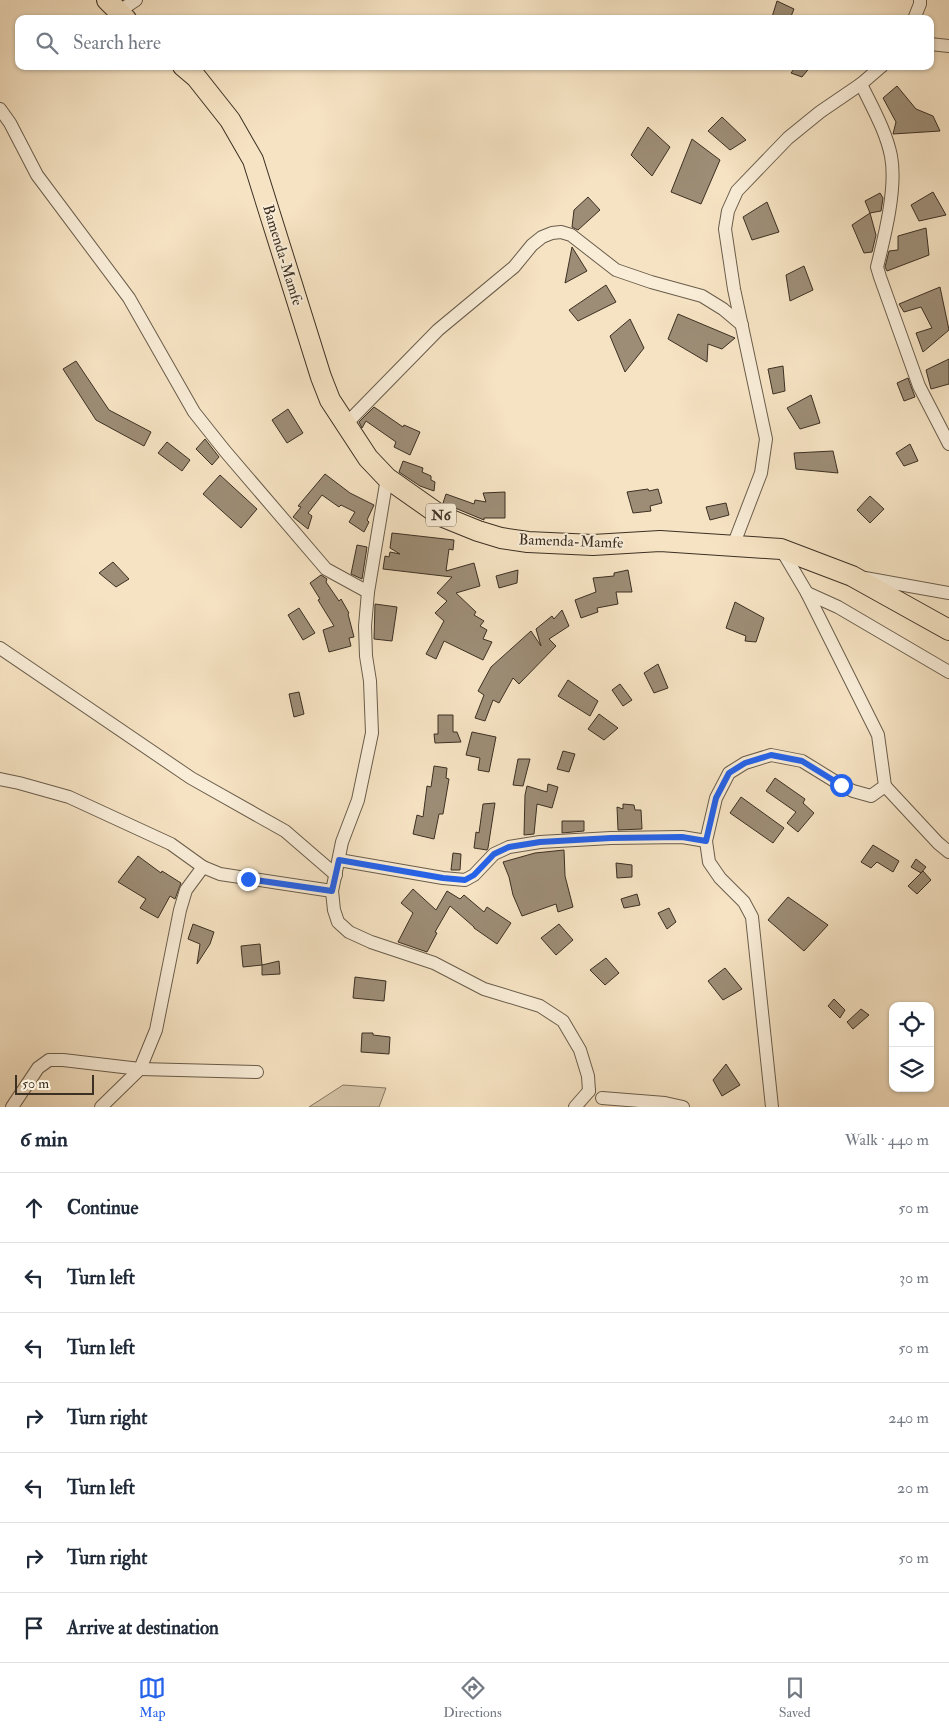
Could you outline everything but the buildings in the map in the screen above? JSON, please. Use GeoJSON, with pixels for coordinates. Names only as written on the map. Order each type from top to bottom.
{"type":"FeatureCollection","features":[{"type":"Feature","properties":{"kind":"highway","name":"Bamenda-Mamfe"},"geometry":{"type":"LineString","coordinates":[[188,70],[196,77],[230,120],[253,160],[330,400],[368,458],[387,478],[441,516],[501,538],[528,542],[593,545],[660,541],[781,549],[852,576],[949,630]]}},
{"type":"Feature","properties":{"kind":"street"},"geometry":{"type":"LineString","coordinates":[[117,10],[136,0]]}},
{"type":"Feature","properties":{"kind":"street"},"geometry":{"type":"LineString","coordinates":[[916,15],[920,0]]}},
{"type":"Feature","properties":{"kind":"street"},"geometry":{"type":"LineString","coordinates":[[934,44],[949,46]]}},
{"type":"Feature","properties":{"kind":"street"},"geometry":{"type":"LineString","coordinates":[[732,546],[761,473],[766,439],[734,288],[726,229],[728,211],[737,191],[788,138],[877,70]]}},
{"type":"Feature","properties":{"kind":"street"},"geometry":{"type":"LineString","coordinates":[[861,84],[886,138],[891,157],[892,186],[877,267],[919,386],[949,444]]}},
{"type":"Feature","properties":{"kind":"street"},"geometry":{"type":"LineString","coordinates":[[0,109],[10,123],[37,175],[129,298],[194,412],[326,569],[368,592]]}},
{"type":"Feature","properties":{"kind":"street"},"geometry":{"type":"LineString","coordinates":[[346,424],[438,330],[514,267],[542,237],[552,232],[571,235],[616,270],[702,296],[723,309],[742,325]]}},
{"type":"Feature","properties":{"kind":"street"},"geometry":{"type":"LineString","coordinates":[[387,478],[368,592],[365,626],[372,734],[358,800],[345,833],[332,891],[334,910],[338,922],[349,932],[371,942],[434,963],[484,989],[540,1006],[563,1021],[580,1050],[588,1076],[590,1091],[599,1102],[665,1103],[683,1107]]}},
{"type":"Feature","properties":{"kind":"street"},"geometry":{"type":"LineString","coordinates":[[781,549],[807,593],[878,735],[885,786],[938,843],[949,852]]}},
{"type":"Feature","properties":{"kind":"street"},"geometry":{"type":"LineString","coordinates":[[852,576],[949,593]]}},
{"type":"Feature","properties":{"kind":"street"},"geometry":{"type":"LineString","coordinates":[[807,593],[838,607],[949,672]]}},
{"type":"Feature","properties":{"kind":"street"},"geometry":{"type":"LineString","coordinates":[[0,648],[191,778],[285,831],[336,875]]}},
{"type":"Feature","properties":{"kind":"street"},"geometry":{"type":"LineString","coordinates":[[772,1107],[752,917],[744,902],[720,878],[709,862],[706,841],[716,798],[729,773],[745,763],[771,755],[802,761],[841,785],[853,791],[871,796],[885,786]]}},
{"type":"Feature","properties":{"kind":"street"},"geometry":{"type":"LineString","coordinates":[[0,779],[19,782],[69,797],[171,844],[203,867],[220,874],[332,891]]}},
{"type":"Feature","properties":{"kind":"street"},"geometry":{"type":"LineString","coordinates":[[339,860],[465,880],[474,875],[494,854],[509,847],[540,842],[611,838],[682,837],[706,841]]}},
{"type":"Feature","properties":{"kind":"street"},"geometry":{"type":"LineString","coordinates":[[102,1107],[140,1069],[156,1030],[180,910],[186,890],[203,867]]}},
{"type":"Feature","properties":{"kind":"street"},"geometry":{"type":"LineString","coordinates":[[12,1107],[38,1068],[49,1060],[140,1069],[257,1072]]}},
{"type":"Feature","properties":{"kind":"street"},"geometry":{"type":"LineString","coordinates":[[575,1107],[590,1091]]}},
{"type":"Feature","properties":{"kind":"shaded area"},"geometry":{"type":"Polygon","coordinates":[[[343,1085],[386,1088],[379,1107],[309,1107],[343,1085]]]}},
{"type":"Feature","properties":{"kind":"route"},"geometry":{"type":"LineString","coordinates":[[248,879],[332,891],[339,860],[465,880],[482,868],[494,854],[509,847],[540,842],[611,838],[682,837],[706,841],[716,798],[729,773],[745,763],[771,755],[802,761],[841,785]]}}]}
